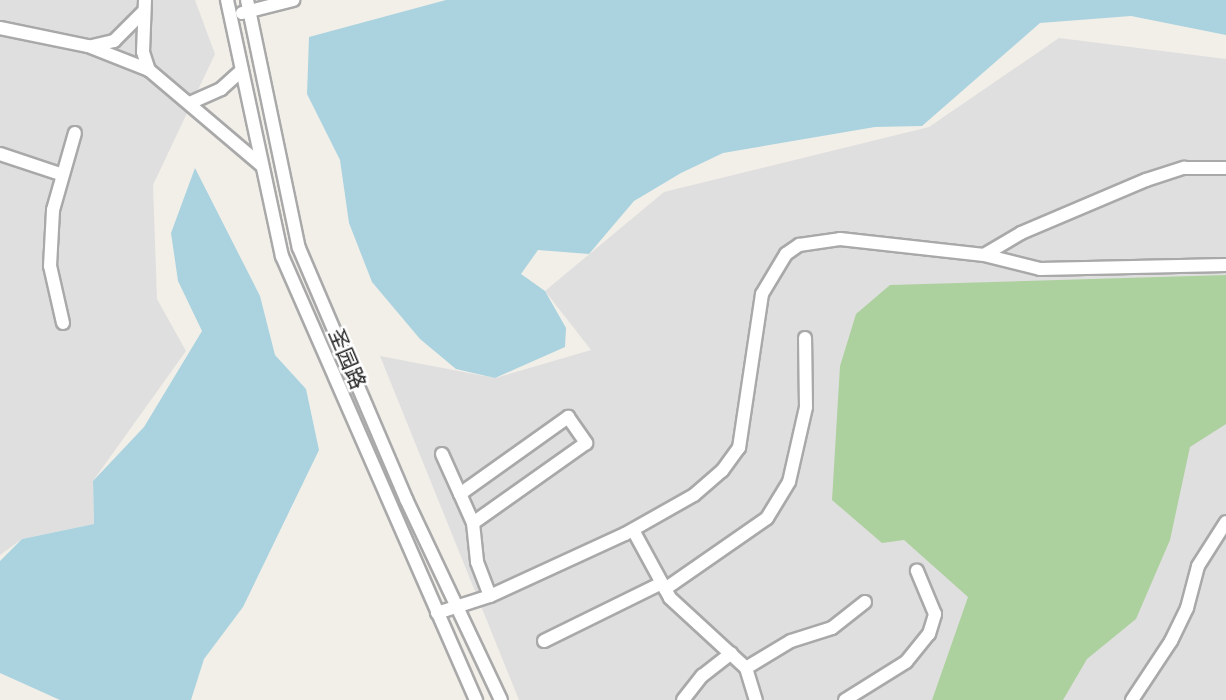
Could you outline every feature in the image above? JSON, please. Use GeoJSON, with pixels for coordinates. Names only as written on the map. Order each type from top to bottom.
{"type":"FeatureCollection","features":[{"type":"Feature","properties":{"kind":"street","name":"圣园路"},"geometry":{"type":"LineString","coordinates":[[227,0],[282,256],[477,700]]}},
{"type":"Feature","properties":{"kind":"street"},"geometry":{"type":"LineString","coordinates":[[230,16],[248,5],[293,0]]}},
{"type":"Feature","properties":{"kind":"street","name":"圣园路"},"geometry":{"type":"LineString","coordinates":[[248,5],[299,248],[456,606],[501,700]]}},
{"type":"Feature","properties":{"kind":"street"},"geometry":{"type":"LineString","coordinates":[[88,47],[114,41],[144,6]]}},
{"type":"Feature","properties":{"kind":"street"},"geometry":{"type":"LineString","coordinates":[[144,6],[149,70]]}},
{"type":"Feature","properties":{"kind":"street"},"geometry":{"type":"LineString","coordinates":[[0,29],[88,47],[149,70],[192,102],[263,167]]}},
{"type":"Feature","properties":{"kind":"street"},"geometry":{"type":"LineString","coordinates":[[192,102],[221,89],[242,70]]}},
{"type":"Feature","properties":{"kind":"street"},"geometry":{"type":"LineString","coordinates":[[63,323],[50,266],[60,174],[75,133]]}},
{"type":"Feature","properties":{"kind":"street"},"geometry":{"type":"LineString","coordinates":[[0,154],[60,174]]}},
{"type":"Feature","properties":{"kind":"street"},"geometry":{"type":"LineString","coordinates":[[984,255],[1021,233],[1146,180],[1184,168],[1226,168]]}},
{"type":"Feature","properties":{"kind":"street"},"geometry":{"type":"LineString","coordinates":[[437,613],[489,596],[632,530],[694,495],[722,471],[738,448],[762,294],[786,254],[799,245],[840,239],[984,255],[1054,270],[1226,265]]}},
{"type":"Feature","properties":{"kind":"street"},"geometry":{"type":"LineString","coordinates":[[544,641],[664,586],[767,518],[789,482],[806,407],[805,338]]}},
{"type":"Feature","properties":{"kind":"street"},"geometry":{"type":"LineString","coordinates":[[460,494],[568,417],[586,443],[473,523]]}},
{"type":"Feature","properties":{"kind":"street"},"geometry":{"type":"LineString","coordinates":[[442,454],[473,523],[477,562],[489,596]]}},
{"type":"Feature","properties":{"kind":"street"},"geometry":{"type":"LineString","coordinates":[[1132,700],[1171,641],[1187,608],[1198,566],[1226,522]]}},
{"type":"Feature","properties":{"kind":"street"},"geometry":{"type":"LineString","coordinates":[[632,530],[664,586],[746,668],[756,700]]}},
{"type":"Feature","properties":{"kind":"street"},"geometry":{"type":"LineString","coordinates":[[845,700],[905,662],[929,634],[935,614],[918,571]]}},
{"type":"Feature","properties":{"kind":"street"},"geometry":{"type":"LineString","coordinates":[[746,668],[782,645],[832,628],[865,602]]}},
{"type":"Feature","properties":{"kind":"street"},"geometry":{"type":"LineString","coordinates":[[683,700],[702,676],[731,653]]}},
{"type":"Feature","properties":{"kind":"shaded area"},"geometry":{"type":"Polygon","coordinates":[[[0,0],[195,0],[215,54],[153,185],[157,299],[186,351],[93,481],[94,524],[22,539],[0,555],[0,0]]]}},
{"type":"Feature","properties":{"kind":"shaded area"},"geometry":{"type":"Polygon","coordinates":[[[1059,38],[1226,59],[1226,700],[519,700],[380,356],[495,378],[591,350],[545,291],[664,192],[929,127],[1059,38]]]}},
{"type":"Feature","properties":{"kind":"green space"},"geometry":{"type":"Polygon","coordinates":[[[1226,275],[1226,424],[1190,447],[1170,540],[1136,619],[1087,659],[1063,700],[932,700],[968,597],[904,540],[882,543],[832,500],[840,366],[856,314],[890,285],[1226,275]]]}},
{"type":"Feature","properties":{"kind":"water"},"geometry":{"type":"Polygon","coordinates":[[[446,0],[1226,0],[1226,35],[1131,16],[1040,23],[922,126],[875,127],[723,153],[681,173],[634,201],[589,254],[538,250],[521,274],[545,291],[566,328],[565,347],[495,378],[456,369],[420,339],[372,282],[349,223],[340,160],[307,94],[309,37],[446,0]]]}},
{"type":"Feature","properties":{"kind":"water"},"geometry":{"type":"Polygon","coordinates":[[[195,168],[260,296],[275,355],[306,389],[319,450],[243,607],[204,659],[191,700],[60,700],[0,673],[0,561],[22,539],[94,524],[93,481],[144,427],[202,331],[178,281],[171,233],[195,168]]]}}]}
